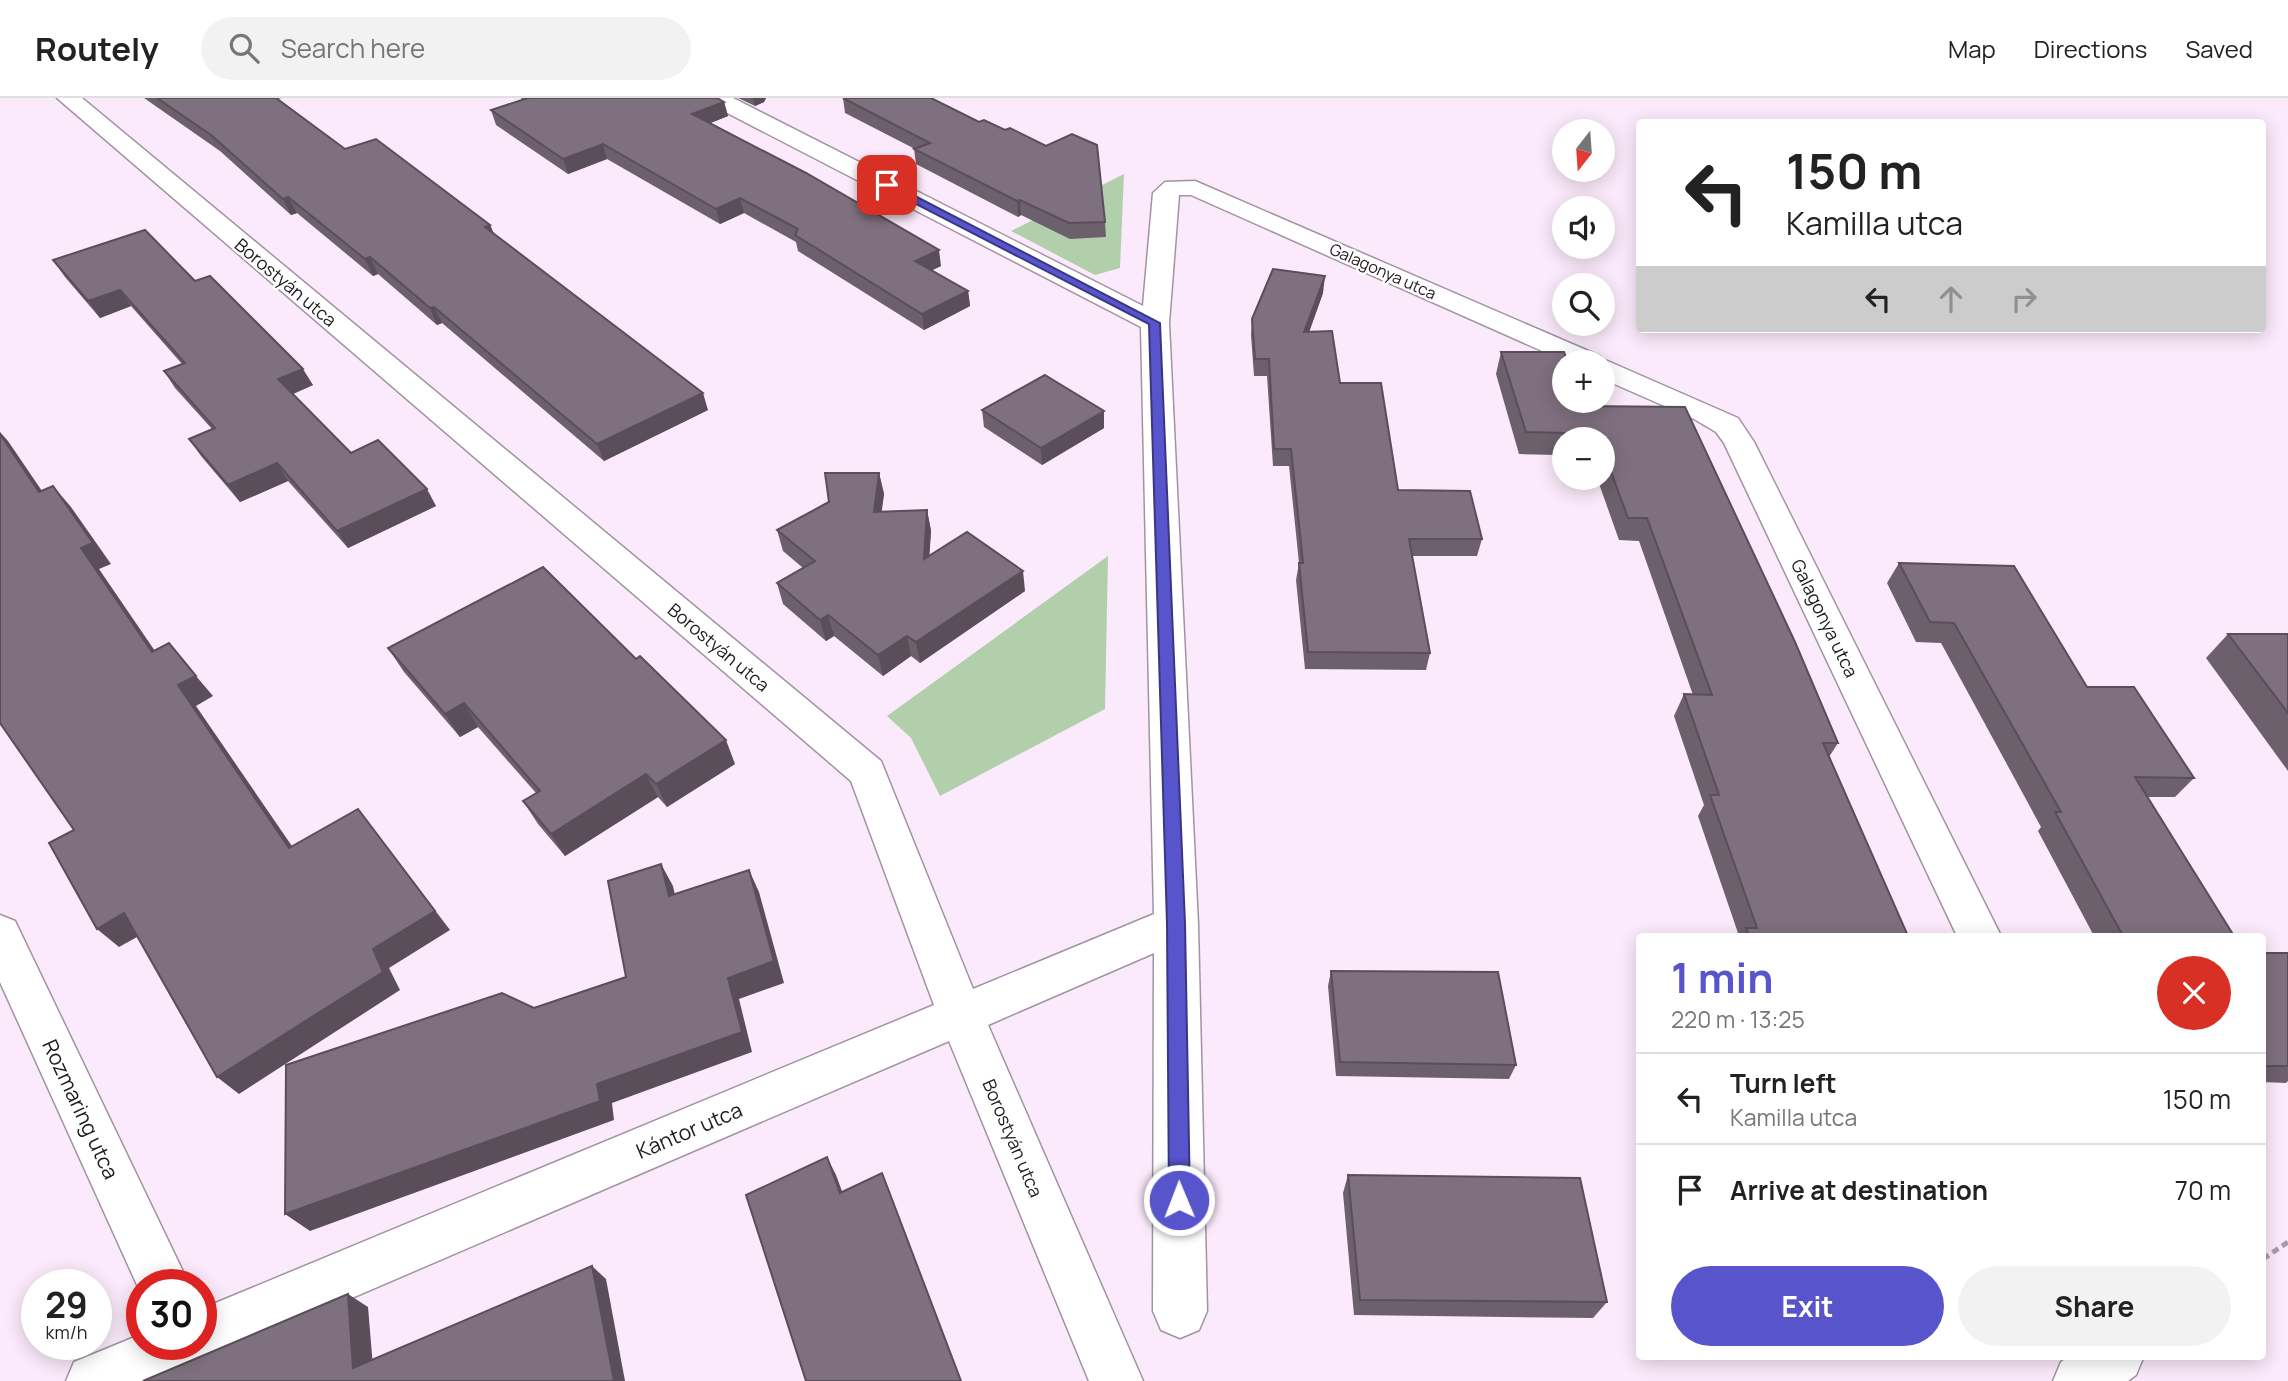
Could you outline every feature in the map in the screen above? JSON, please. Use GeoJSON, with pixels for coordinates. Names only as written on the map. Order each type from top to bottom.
{"type":"FeatureCollection","features":[{"type":"Feature","properties":{"kind":"street","name":"Borostyán utca"},"geometry":{"type":"LineString","coordinates":[[68,98],[867,772],[961,1015],[1116,1381]]}},
{"type":"Feature","properties":{"kind":"street"},"geometry":{"type":"LineString","coordinates":[[716,98],[1155,323],[1176,924],[1180,1311]]}},
{"type":"Feature","properties":{"kind":"street","name":"Galagonya utca"},"geometry":{"type":"LineString","coordinates":[[1155,323],[1165,193],[1174,187],[1195,188],[1563,350]]}},
{"type":"Feature","properties":{"kind":"street","name":"Galagonya utca"},"geometry":{"type":"LineString","coordinates":[[1615,373],[1727,425],[1739,442],[1978,933]]}},
{"type":"Feature","properties":{"kind":"street","name":"Kántor utca"},"geometry":{"type":"LineString","coordinates":[[217,1329],[1176,924]]}},
{"type":"Feature","properties":{"kind":"street","name":"Rozmaring utca"},"geometry":{"type":"LineString","coordinates":[[0,934],[156,1269]]}},
{"type":"Feature","properties":{"kind":"street"},"geometry":{"type":"LineString","coordinates":[[93,1381],[144,1360]]}},
{"type":"Feature","properties":{"kind":"street"},"geometry":{"type":"LineString","coordinates":[[2080,1381],[2111,1360]]}},
{"type":"Feature","properties":{"kind":"path"},"geometry":{"type":"LineString","coordinates":[[2266,1257],[2288,1242]]}},
{"type":"Feature","properties":{"kind":"green space"},"geometry":{"type":"Polygon","coordinates":[[[1124,174],[1120,268],[1095,275],[1011,231],[1124,174]]]}},
{"type":"Feature","properties":{"kind":"green space"},"geometry":{"type":"Polygon","coordinates":[[[1108,556],[1105,709],[940,796],[911,738],[887,716],[1108,556]]]}},
{"type":"Feature","properties":{"kind":"building"},"geometry":{"type":"Polygon","coordinates":[[[157,98],[276,98],[345,149],[376,139],[490,225],[485,227],[703,393],[597,444],[434,307],[430,308],[370,257],[365,259],[288,197],[283,199],[211,135],[157,98]]]}},
{"type":"Feature","properties":{"kind":"building"},"geometry":{"type":"Polygon","coordinates":[[[528,98],[717,98],[724,102],[692,114],[806,173],[939,250],[915,261],[968,291],[922,314],[795,235],[798,229],[740,198],[716,209],[603,144],[563,159],[491,110],[528,98]]]}},
{"type":"Feature","properties":{"kind":"building"},"geometry":{"type":"Polygon","coordinates":[[[843,98],[931,98],[979,122],[984,120],[1005,130],[1010,128],[1046,146],[1072,134],[1097,145],[1105,222],[1069,223],[1017,201],[914,149],[930,143],[843,98]]]}},
{"type":"Feature","properties":{"kind":"building"},"geometry":{"type":"Polygon","coordinates":[[[145,230],[195,281],[210,276],[303,369],[278,379],[351,453],[378,440],[427,489],[337,531],[277,463],[228,485],[189,439],[215,428],[164,371],[185,363],[120,290],[88,301],[53,260],[145,230]]]}},
{"type":"Feature","properties":{"kind":"building"},"geometry":{"type":"Polygon","coordinates":[[[1273,269],[1325,276],[1304,332],[1332,331],[1340,383],[1381,383],[1398,490],[1470,491],[1482,539],[1409,539],[1430,653],[1308,652],[1299,563],[1303,563],[1291,449],[1274,449],[1269,359],[1255,359],[1252,319],[1273,269]]]}},
{"type":"Feature","properties":{"kind":"building"},"geometry":{"type":"Polygon","coordinates":[[[1501,352],[1552,352],[1552,413],[1615,413],[1615,406],[1685,407],[1795,642],[1838,743],[1823,743],[1907,933],[1748,933],[1746,928],[1757,928],[1710,795],[1719,795],[1684,694],[1712,695],[1647,518],[1628,518],[1615,483],[1615,427],[1552,427],[1552,433],[1526,432],[1501,352]]]}},
{"type":"Feature","properties":{"kind":"building"},"geometry":{"type":"Polygon","coordinates":[[[1045,375],[1104,411],[1041,448],[982,410],[1045,375]]]}},
{"type":"Feature","properties":{"kind":"building"},"geometry":{"type":"Polygon","coordinates":[[[0,434],[39,492],[53,486],[93,543],[81,548],[152,652],[169,643],[196,676],[178,685],[289,848],[358,809],[435,911],[373,949],[383,972],[217,1077],[124,913],[97,929],[49,843],[74,830],[0,723],[0,434]]]}},
{"type":"Feature","properties":{"kind":"building"},"geometry":{"type":"Polygon","coordinates":[[[825,473],[879,473],[874,512],[927,510],[924,559],[967,532],[1023,571],[916,642],[907,636],[878,655],[828,615],[820,620],[777,583],[815,561],[777,530],[829,502],[825,473]]]}},
{"type":"Feature","properties":{"kind":"building"},"geometry":{"type":"Polygon","coordinates":[[[1899,563],[2014,566],[2087,687],[2134,687],[2194,778],[2135,777],[2232,933],[2121,933],[2055,812],[2061,812],[1954,623],[1930,622],[1899,563]]]}},
{"type":"Feature","properties":{"kind":"building"},"geometry":{"type":"Polygon","coordinates":[[[543,567],[636,659],[640,656],[726,740],[656,784],[646,774],[551,834],[523,801],[540,791],[464,703],[445,714],[388,648],[543,567]]]}},
{"type":"Feature","properties":{"kind":"building"},"geometry":{"type":"Polygon","coordinates":[[[2228,634],[2288,634],[2288,713],[2228,634]]]}},
{"type":"Feature","properties":{"kind":"building"},"geometry":{"type":"Polygon","coordinates":[[[661,864],[669,896],[749,870],[774,961],[728,978],[742,1032],[597,1084],[600,1101],[285,1214],[286,1065],[502,993],[534,1008],[626,977],[608,881],[661,864]]]}},
{"type":"Feature","properties":{"kind":"building"},"geometry":{"type":"Polygon","coordinates":[[[2266,953],[2288,953],[2288,1066],[2266,1066],[2266,953]]]}},
{"type":"Feature","properties":{"kind":"building"},"geometry":{"type":"Polygon","coordinates":[[[1331,971],[1498,972],[1516,1065],[1340,1062],[1331,971]]]}},
{"type":"Feature","properties":{"kind":"building"},"geometry":{"type":"Polygon","coordinates":[[[827,1157],[840,1193],[882,1173],[961,1381],[806,1381],[746,1195],[827,1157]]]}},
{"type":"Feature","properties":{"kind":"building"},"geometry":{"type":"Polygon","coordinates":[[[1348,1175],[1580,1178],[1607,1302],[1360,1300],[1348,1175]]]}},
{"type":"Feature","properties":{"kind":"building"},"geometry":{"type":"Polygon","coordinates":[[[592,1266],[614,1381],[143,1381],[192,1360],[217,1360],[217,1350],[348,1294],[353,1368],[592,1266]]]}},
{"type":"Feature","properties":{"kind":"route"},"geometry":{"type":"LineString","coordinates":[[887,185],[1155,323],[1176,924],[1179,1200]]}}]}
